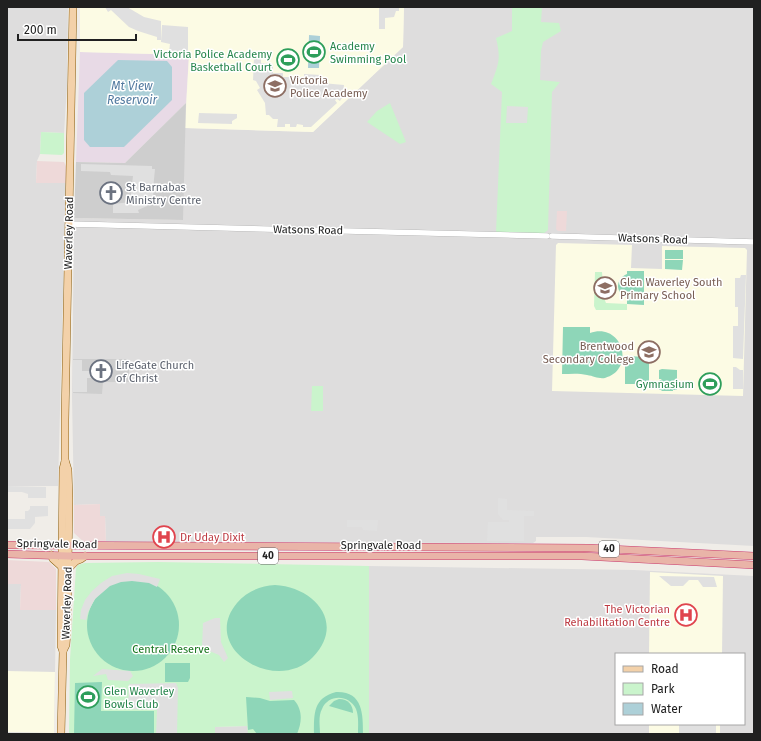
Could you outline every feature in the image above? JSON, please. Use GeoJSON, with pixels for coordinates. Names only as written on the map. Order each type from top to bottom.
{"type":"FeatureCollection","features":[{"type":"Feature","properties":{"kind":"highway","name":"Springvale Road"},"geometry":{"type":"LineString","coordinates":[[7,545],[589,548],[754,556]]}},
{"type":"Feature","properties":{"kind":"highway","name":"Springvale Road"},"geometry":{"type":"LineString","coordinates":[[7,554],[65,556],[582,556],[754,565]]}},
{"type":"Feature","properties":{"kind":"main road","name":"Waverley Road"},"geometry":{"type":"LineString","coordinates":[[61,734],[63,651],[61,646],[68,470],[65,460],[73,7]]}},
{"type":"Feature","properties":{"kind":"main road"},"geometry":{"type":"LineString","coordinates":[[51,546],[66,535],[80,546]]}},
{"type":"Feature","properties":{"kind":"main road"},"geometry":{"type":"LineString","coordinates":[[51,555],[53,559],[65,568],[76,561],[81,560],[85,556]]}},
{"type":"Feature","properties":{"kind":"street","name":"Watsons Road"},"geometry":{"type":"LineString","coordinates":[[69,224],[754,242]]}},
{"type":"Feature","properties":{"kind":"shaded area"},"geometry":{"type":"Polygon","coordinates":[[[7,7],[68,7],[67,86],[64,133],[41,132],[36,182],[66,183],[58,486],[7,486],[7,7]]]}},
{"type":"Feature","properties":{"kind":"shaded area","name":"Victoria Police Academy"},"geometry":{"type":"Polygon","coordinates":[[[80,7],[404,7],[403,47],[313,132],[185,128],[189,55],[80,52],[80,7]]]}},
{"type":"Feature","properties":{"kind":"shaded area"},"geometry":{"type":"Polygon","coordinates":[[[105,7],[127,7],[144,17],[161,21],[161,40],[157,40],[157,37],[129,27],[111,10],[108,12],[105,7]]]}},
{"type":"Feature","properties":{"kind":"shaded area"},"geometry":{"type":"Polygon","coordinates":[[[379,7],[399,7],[399,11],[396,11],[394,17],[385,18],[385,29],[379,29],[379,7]]]}},
{"type":"Feature","properties":{"kind":"shaded area"},"geometry":{"type":"Polygon","coordinates":[[[404,7],[754,7],[754,546],[586,537],[536,537],[536,541],[533,543],[106,542],[105,516],[100,516],[100,504],[74,505],[72,397],[74,218],[182,220],[185,128],[313,132],[403,47],[404,7]]]}},
{"type":"Feature","properties":{"kind":"shaded area"},"geometry":{"type":"Polygon","coordinates":[[[162,25],[188,27],[188,52],[169,52],[170,44],[161,42],[162,25]]]}},
{"type":"Feature","properties":{"kind":"shaded area"},"geometry":{"type":"Polygon","coordinates":[[[80,52],[189,55],[186,103],[125,163],[76,162],[80,52]]]}},
{"type":"Feature","properties":{"kind":"shaded area"},"geometry":{"type":"Polygon","coordinates":[[[254,57],[261,57],[261,63],[273,64],[273,73],[283,73],[283,77],[304,77],[304,74],[321,75],[322,83],[344,85],[343,96],[340,101],[337,99],[335,100],[337,103],[311,127],[303,127],[303,125],[297,124],[296,127],[290,127],[290,124],[285,124],[285,127],[277,127],[278,119],[273,119],[269,115],[266,115],[265,103],[257,90],[260,88],[256,81],[253,80],[254,57]]]}},
{"type":"Feature","properties":{"kind":"shaded area"},"geometry":{"type":"Polygon","coordinates":[[[186,103],[183,220],[74,218],[76,162],[125,163],[186,103]]]}},
{"type":"Feature","properties":{"kind":"shaded area"},"geometry":{"type":"Polygon","coordinates":[[[507,106],[528,107],[527,123],[506,123],[507,106]]]}},
{"type":"Feature","properties":{"kind":"shaded area"},"geometry":{"type":"Polygon","coordinates":[[[199,113],[237,114],[237,118],[232,121],[232,124],[198,123],[199,113]]]}},
{"type":"Feature","properties":{"kind":"shaded area"},"geometry":{"type":"Polygon","coordinates":[[[37,161],[64,162],[66,166],[66,183],[36,183],[37,161]]]}},
{"type":"Feature","properties":{"kind":"shaded area"},"geometry":{"type":"Polygon","coordinates":[[[81,164],[152,166],[152,169],[155,169],[153,190],[154,203],[138,210],[139,213],[113,213],[113,204],[131,202],[133,176],[111,175],[110,172],[81,171],[81,164]]]}},
{"type":"Feature","properties":{"kind":"shaded area"},"geometry":{"type":"Polygon","coordinates":[[[557,211],[567,211],[566,231],[558,231],[556,229],[557,211]]]}},
{"type":"Feature","properties":{"kind":"shaded area","name":"Brentwood Secondary College"},"geometry":{"type":"Polygon","coordinates":[[[558,243],[632,245],[631,268],[662,269],[662,246],[745,248],[747,250],[743,396],[552,391],[556,245],[558,243]]]}},
{"type":"Feature","properties":{"kind":"shaded area"},"geometry":{"type":"Polygon","coordinates":[[[741,275],[746,275],[743,359],[733,358],[733,326],[738,326],[738,307],[735,307],[735,278],[740,278],[741,275]]]}},
{"type":"Feature","properties":{"kind":"shaded area","name":"LifeGate Church of Christ"},"geometry":{"type":"Polygon","coordinates":[[[73,359],[129,359],[129,382],[103,382],[102,394],[73,393],[73,359]]]}},
{"type":"Feature","properties":{"kind":"shaded area"},"geometry":{"type":"Polygon","coordinates":[[[73,360],[82,360],[82,371],[92,371],[92,378],[87,378],[87,392],[73,392],[73,360]]]}},
{"type":"Feature","properties":{"kind":"shaded area"},"geometry":{"type":"Polygon","coordinates":[[[733,367],[743,370],[743,389],[733,389],[733,367]]]}},
{"type":"Feature","properties":{"kind":"shaded area"},"geometry":{"type":"Polygon","coordinates":[[[7,486],[46,487],[46,498],[28,498],[28,494],[22,492],[7,492],[7,486]]]}},
{"type":"Feature","properties":{"kind":"shaded area"},"geometry":{"type":"Polygon","coordinates":[[[498,498],[507,499],[507,510],[534,511],[534,516],[524,516],[524,541],[487,541],[488,522],[509,522],[509,520],[503,520],[498,514],[498,498]]]}},
{"type":"Feature","properties":{"kind":"shaded area"},"geometry":{"type":"Polygon","coordinates":[[[100,504],[100,516],[105,516],[106,542],[84,542],[74,533],[74,505],[100,504]]]}},
{"type":"Feature","properties":{"kind":"shaded area"},"geometry":{"type":"Polygon","coordinates":[[[30,506],[48,506],[48,516],[35,517],[35,523],[30,529],[7,529],[7,519],[25,519],[25,511],[30,509],[30,506]]]}},
{"type":"Feature","properties":{"kind":"shaded area"},"geometry":{"type":"Polygon","coordinates":[[[347,520],[378,520],[377,531],[363,530],[362,527],[347,527],[347,520]]]}},
{"type":"Feature","properties":{"kind":"shaded area"},"geometry":{"type":"Polygon","coordinates":[[[7,560],[49,562],[56,569],[56,610],[20,610],[21,584],[7,584],[7,560]]]}},
{"type":"Feature","properties":{"kind":"shaded area"},"geometry":{"type":"Polygon","coordinates":[[[369,566],[634,570],[754,576],[754,734],[369,734],[369,566]]]}},
{"type":"Feature","properties":{"kind":"shaded area","name":"The Victorian Rehabilitation Centre"},"geometry":{"type":"Polygon","coordinates":[[[650,572],[723,576],[722,653],[649,653],[650,572]]]}},
{"type":"Feature","properties":{"kind":"shaded area"},"geometry":{"type":"Polygon","coordinates":[[[127,573],[160,579],[157,587],[149,583],[132,581],[121,582],[110,586],[95,599],[88,612],[86,620],[80,619],[81,610],[85,600],[92,591],[112,576],[127,573]]]}},
{"type":"Feature","properties":{"kind":"shaded area"},"geometry":{"type":"Polygon","coordinates":[[[659,576],[714,577],[717,587],[703,587],[698,580],[689,580],[683,586],[671,586],[659,576]]]}},
{"type":"Feature","properties":{"kind":"shaded area"},"geometry":{"type":"Polygon","coordinates":[[[7,584],[21,584],[20,610],[56,610],[54,734],[7,734],[7,584]]]}},
{"type":"Feature","properties":{"kind":"shaded area"},"geometry":{"type":"Polygon","coordinates":[[[215,618],[220,618],[221,642],[228,658],[224,662],[219,655],[202,648],[203,623],[215,618]]]}},
{"type":"Feature","properties":{"kind":"shaded area"},"geometry":{"type":"Polygon","coordinates":[[[102,669],[130,671],[133,676],[128,681],[108,680],[106,674],[93,676],[102,669]]]}},
{"type":"Feature","properties":{"kind":"shaded area"},"geometry":{"type":"Polygon","coordinates":[[[7,671],[55,672],[54,733],[7,732],[7,671]]]}},
{"type":"Feature","properties":{"kind":"shaded area"},"geometry":{"type":"Polygon","coordinates":[[[176,683],[178,688],[177,734],[156,734],[157,710],[128,709],[129,684],[176,683]]]}},
{"type":"Feature","properties":{"kind":"shaded area"},"geometry":{"type":"Polygon","coordinates":[[[292,691],[293,698],[270,700],[269,692],[292,691]]]}},
{"type":"Feature","properties":{"kind":"shaded area"},"geometry":{"type":"Polygon","coordinates":[[[649,725],[720,725],[720,734],[649,734],[649,725]]]}},
{"type":"Feature","properties":{"kind":"shaded area"},"geometry":{"type":"Polygon","coordinates":[[[679,725],[716,725],[716,734],[679,734],[679,725]]]}},
{"type":"Feature","properties":{"kind":"shaded area"},"geometry":{"type":"Polygon","coordinates":[[[248,726],[248,734],[215,734],[215,727],[248,726]]]}},
{"type":"Feature","properties":{"kind":"green space"},"geometry":{"type":"Polygon","coordinates":[[[512,7],[542,7],[541,22],[559,23],[561,31],[543,42],[541,51],[540,80],[560,82],[552,92],[548,230],[543,234],[496,232],[502,92],[491,84],[496,71],[499,56],[496,38],[512,31],[512,7]]]}},
{"type":"Feature","properties":{"kind":"green space","name":"Victoria Police Academy Basketball Court"},"geometry":{"type":"Polygon","coordinates":[[[283,49],[295,51],[295,70],[282,70],[283,49]]]}},
{"type":"Feature","properties":{"kind":"green space"},"geometry":{"type":"Polygon","coordinates":[[[390,103],[406,142],[400,144],[367,122],[377,111],[390,103]]]}},
{"type":"Feature","properties":{"kind":"green space"},"geometry":{"type":"Polygon","coordinates":[[[41,132],[64,133],[64,153],[62,155],[40,154],[41,132]]]}},
{"type":"Feature","properties":{"kind":"green space"},"geometry":{"type":"Polygon","coordinates":[[[665,250],[683,250],[683,259],[665,259],[665,250]]]}},
{"type":"Feature","properties":{"kind":"green space"},"geometry":{"type":"Polygon","coordinates":[[[665,260],[683,260],[682,270],[665,269],[665,260]]]}},
{"type":"Feature","properties":{"kind":"green space"},"geometry":{"type":"Polygon","coordinates":[[[627,271],[644,271],[644,305],[627,304],[627,298],[620,293],[618,286],[619,282],[623,276],[627,274],[627,271]]]}},
{"type":"Feature","properties":{"kind":"green space"},"geometry":{"type":"Polygon","coordinates":[[[595,272],[602,272],[604,298],[606,303],[627,304],[627,310],[596,310],[594,306],[595,272]]]}},
{"type":"Feature","properties":{"kind":"green space"},"geometry":{"type":"Polygon","coordinates":[[[563,327],[590,327],[590,333],[601,331],[611,334],[622,348],[623,357],[620,366],[615,373],[605,378],[581,374],[562,374],[563,327]]]}},
{"type":"Feature","properties":{"kind":"green space"},"geometry":{"type":"Polygon","coordinates":[[[625,356],[649,357],[649,384],[625,384],[625,356]]]}},
{"type":"Feature","properties":{"kind":"green space"},"geometry":{"type":"Polygon","coordinates":[[[659,370],[677,370],[677,379],[673,381],[677,381],[677,390],[659,390],[659,381],[662,379],[659,379],[659,370]]]}},
{"type":"Feature","properties":{"kind":"green space"},"geometry":{"type":"Polygon","coordinates":[[[312,386],[323,386],[323,411],[311,411],[312,386]]]}},
{"type":"Feature","properties":{"kind":"green space","name":"Central Reserve"},"geometry":{"type":"Polygon","coordinates":[[[158,562],[369,566],[369,734],[248,734],[247,726],[215,727],[215,734],[69,734],[70,659],[76,568],[78,565],[85,563],[158,562]]]}},
{"type":"Feature","properties":{"kind":"green space"},"geometry":{"type":"Polygon","coordinates":[[[133,579],[150,583],[165,593],[175,608],[179,625],[175,642],[165,657],[150,667],[133,671],[116,667],[101,657],[91,642],[87,625],[91,608],[101,593],[116,583],[133,579]]]}},
{"type":"Feature","properties":{"kind":"green space"},"geometry":{"type":"Polygon","coordinates":[[[275,585],[289,587],[302,592],[313,600],[321,609],[326,620],[326,632],[322,644],[313,657],[298,667],[280,671],[263,668],[247,661],[235,650],[228,636],[228,620],[237,603],[245,595],[254,590],[275,585]]]}},
{"type":"Feature","properties":{"kind":"green space"},"geometry":{"type":"Polygon","coordinates":[[[165,663],[190,663],[190,678],[188,682],[165,682],[165,663]]]}},
{"type":"Feature","properties":{"kind":"green space","name":"Glen Waverley Bowls Club"},"geometry":{"type":"Polygon","coordinates":[[[102,682],[101,711],[154,711],[154,734],[74,734],[75,683],[102,682]]]}},
{"type":"Feature","properties":{"kind":"green space"},"geometry":{"type":"Polygon","coordinates":[[[336,692],[352,695],[360,705],[363,719],[363,734],[358,734],[358,715],[353,704],[344,698],[334,698],[325,704],[322,709],[320,715],[320,734],[314,734],[316,708],[323,698],[336,692]]]}},
{"type":"Feature","properties":{"kind":"green space"},"geometry":{"type":"Polygon","coordinates":[[[246,697],[260,698],[270,701],[294,700],[299,708],[301,716],[297,734],[257,734],[253,729],[248,730],[246,697]]]}},
{"type":"Feature","properties":{"kind":"green space"},"geometry":{"type":"Polygon","coordinates":[[[339,699],[345,700],[349,703],[352,707],[353,713],[329,706],[334,701],[339,699]]]}},
{"type":"Feature","properties":{"kind":"water","name":"Academy Swimming Pool"},"geometry":{"type":"Polygon","coordinates":[[[309,35],[320,36],[319,68],[308,68],[309,35]]]}},
{"type":"Feature","properties":{"kind":"water","name":"Mt View Reservoir"},"geometry":{"type":"Polygon","coordinates":[[[118,60],[167,61],[172,67],[172,100],[124,147],[90,147],[84,140],[84,93],[118,60]]]}},
{"type":"Feature","properties":{"kind":"place","name":"Academy Swimming Pool"},"geometry":{"type":"Point","coordinates":[314,52]}},
{"type":"Feature","properties":{"kind":"place","name":"Victoria Police Academy Basketball Court"},"geometry":{"type":"Point","coordinates":[288,60]}},
{"type":"Feature","properties":{"kind":"place","name":"Victoria Police Academy"},"geometry":{"type":"Point","coordinates":[275,86]}},
{"type":"Feature","properties":{"kind":"place","name":"St Barnabas Ministry Centre"},"geometry":{"type":"Point","coordinates":[111,193]}},
{"type":"Feature","properties":{"kind":"place","name":"Glen Waverley South Primary School"},"geometry":{"type":"Point","coordinates":[605,288]}},
{"type":"Feature","properties":{"kind":"place","name":"Brentwood Secondary College"},"geometry":{"type":"Point","coordinates":[649,352]}},
{"type":"Feature","properties":{"kind":"place","name":"LifeGate Church of Christ"},"geometry":{"type":"Point","coordinates":[101,371]}},
{"type":"Feature","properties":{"kind":"place","name":"Gymnasium"},"geometry":{"type":"Point","coordinates":[710,384]}},
{"type":"Feature","properties":{"kind":"place","name":"Dr Uday Dixit"},"geometry":{"type":"Point","coordinates":[164,537]}},
{"type":"Feature","properties":{"kind":"place","name":"The Victorian Rehabilitation Centre"},"geometry":{"type":"Point","coordinates":[686,615]}},
{"type":"Feature","properties":{"kind":"place","name":"Glen Waverley Bowls Club"},"geometry":{"type":"Point","coordinates":[88,697]}}]}
